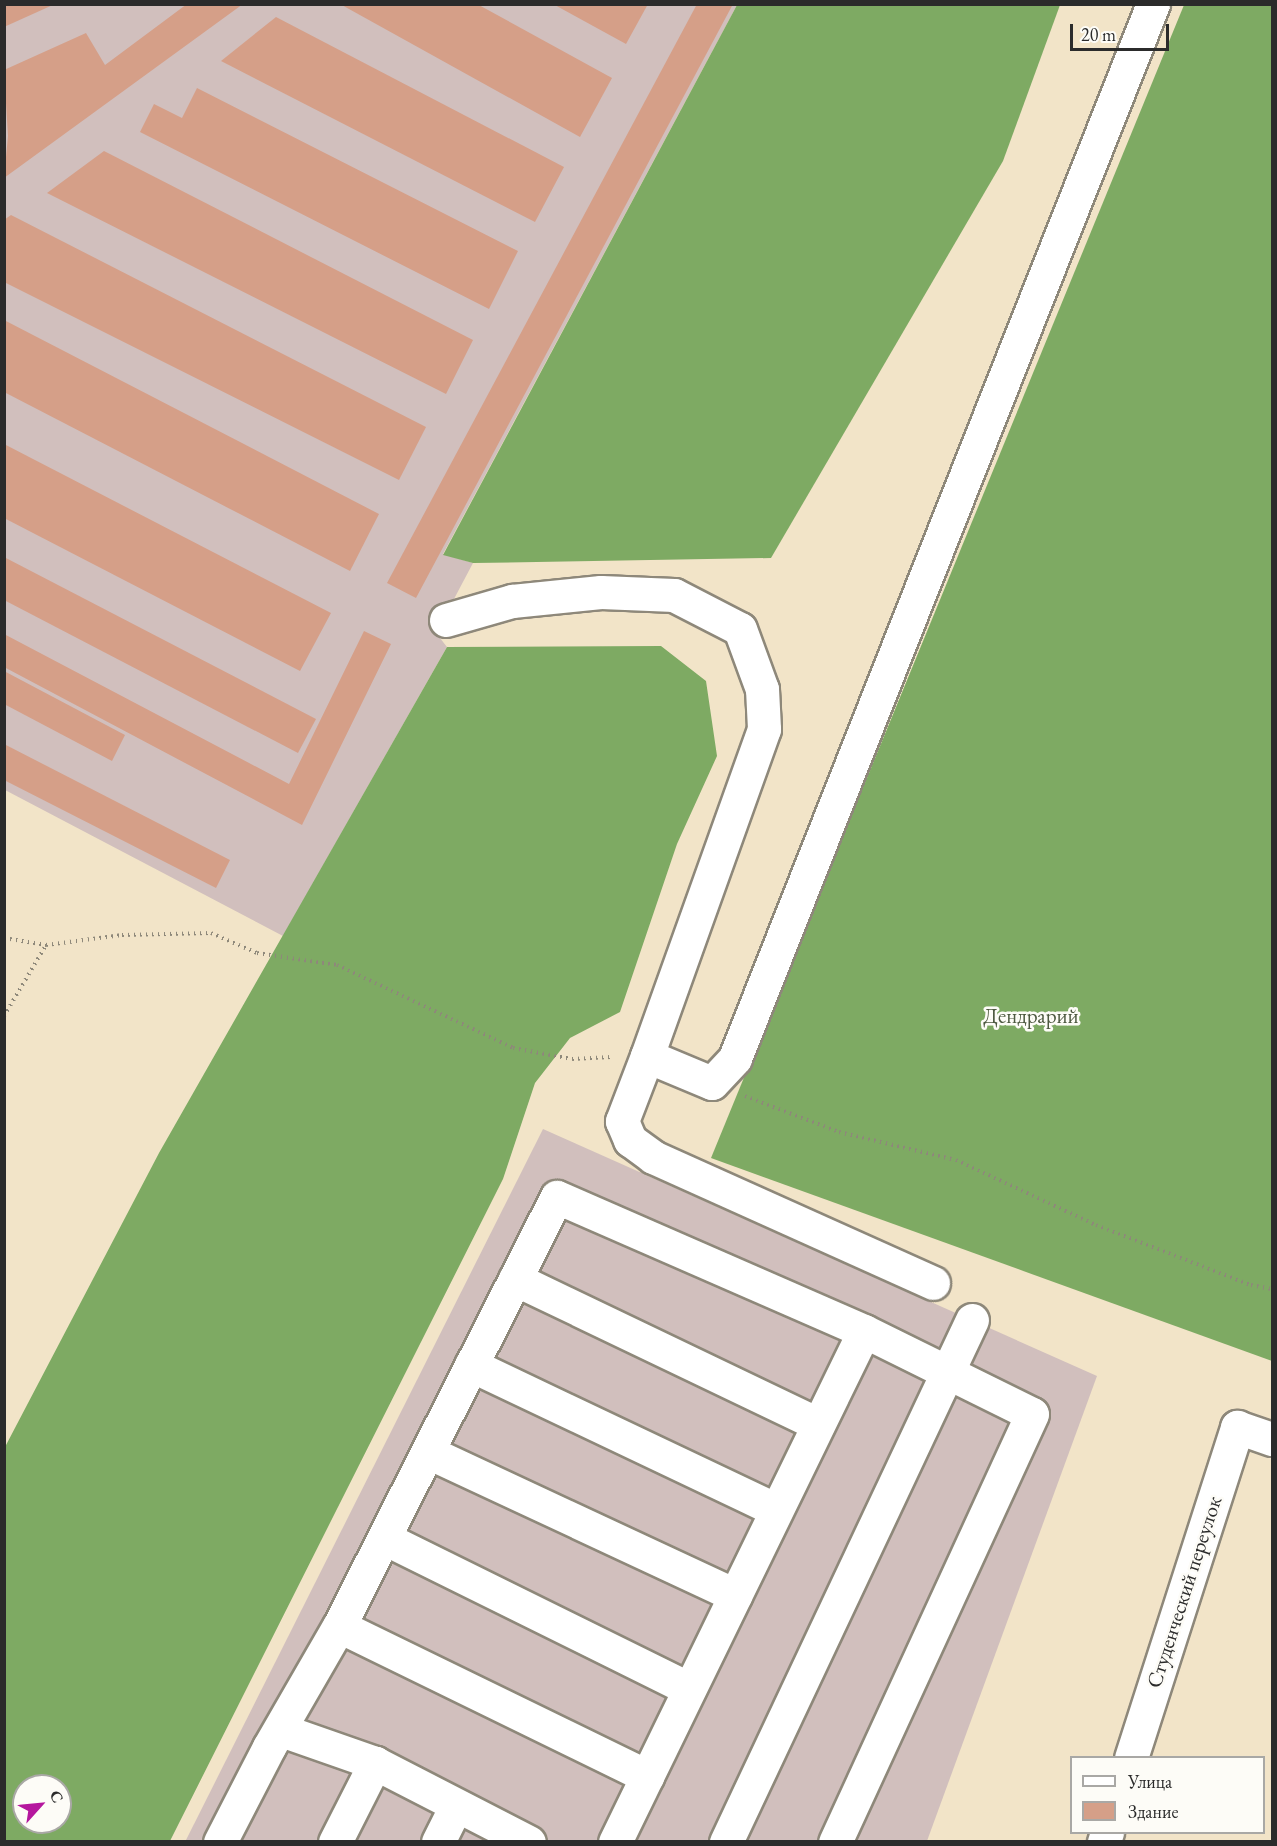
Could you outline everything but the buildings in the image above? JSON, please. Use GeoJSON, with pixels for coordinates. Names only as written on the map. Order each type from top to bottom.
{"type":"FeatureCollection","features":[{"type":"Feature","properties":{"kind":"street"},"geometry":{"type":"LineString","coordinates":[[647,1056],[712,1083],[735,1058],[1153,4]]}},
{"type":"Feature","properties":{"kind":"street"},"geometry":{"type":"LineString","coordinates":[[446,620],[512,601],[611,592],[674,595],[740,629],[762,689],[764,729],[622,1121],[630,1140],[653,1157],[933,1283]]}},
{"type":"Feature","properties":{"kind":"street"},"geometry":{"type":"LineString","coordinates":[[220,1842],[269,1747],[281,1730],[339,1626],[557,1197],[864,1331],[1032,1414],[835,1842]]}},
{"type":"Feature","properties":{"kind":"street"},"geometry":{"type":"LineString","coordinates":[[515,1280],[818,1424]]}},
{"type":"Feature","properties":{"kind":"street"},"geometry":{"type":"LineString","coordinates":[[726,1842],[945,1372],[972,1320]]}},
{"type":"Feature","properties":{"kind":"street"},"geometry":{"type":"LineString","coordinates":[[615,1842],[864,1331]]}},
{"type":"Feature","properties":{"kind":"street"},"geometry":{"type":"LineString","coordinates":[[471,1365],[776,1510]]}},
{"type":"Feature","properties":{"kind":"street","name":"Студенческий переулок"},"geometry":{"type":"LineString","coordinates":[[1132,1756],[1237,1427],[1272,1439]]}},
{"type":"Feature","properties":{"kind":"street"},"geometry":{"type":"LineString","coordinates":[[428,1452],[735,1595]]}},
{"type":"Feature","properties":{"kind":"street"},"geometry":{"type":"LineString","coordinates":[[384,1538],[689,1689]]}},
{"type":"Feature","properties":{"kind":"street"},"geometry":{"type":"LineString","coordinates":[[339,1626],[647,1776]]}},
{"type":"Feature","properties":{"kind":"street"},"geometry":{"type":"LineString","coordinates":[[281,1730],[375,1763],[529,1842]]}},
{"type":"Feature","properties":{"kind":"street"},"geometry":{"type":"LineString","coordinates":[[334,1842],[375,1763]]}},
{"type":"Feature","properties":{"kind":"street"},"geometry":{"type":"LineString","coordinates":[[438,1842],[456,1806]]}},
{"type":"Feature","properties":{"kind":"path"},"geometry":{"type":"LineString","coordinates":[[4,938],[45,945],[122,935],[211,933],[258,953],[337,965],[513,1048],[573,1059],[647,1056]]}},
{"type":"Feature","properties":{"kind":"path"},"geometry":{"type":"LineString","coordinates":[[4,1016],[45,945]]}},
{"type":"Feature","properties":{"kind":"path"},"geometry":{"type":"LineString","coordinates":[[712,1083],[839,1132],[956,1161],[1096,1225],[1251,1285],[1272,1289]]}},
{"type":"Feature","properties":{"kind":"shaded area"},"geometry":{"type":"Polygon","coordinates":[[[4,5],[737,5],[443,554],[473,563],[436,633],[447,647],[283,936],[5,790],[4,5]]]}},
{"type":"Feature","properties":{"kind":"shaded area"},"geometry":{"type":"Polygon","coordinates":[[[543,1129],[1097,1376],[927,1841],[185,1842],[543,1129]]]}},
{"type":"Feature","properties":{"kind":"green space"},"geometry":{"type":"Polygon","coordinates":[[[737,5],[1060,5],[1003,161],[771,558],[473,563],[443,555],[737,5]]]}},
{"type":"Feature","properties":{"kind":"green space","name":"Дендрарий"},"geometry":{"type":"Polygon","coordinates":[[[1184,5],[1272,5],[1272,1361],[711,1158],[1184,5]]]}},
{"type":"Feature","properties":{"kind":"green space"},"geometry":{"type":"Polygon","coordinates":[[[661,646],[706,681],[717,756],[677,844],[620,1012],[570,1038],[535,1083],[503,1179],[170,1841],[5,1841],[5,1447],[159,1153],[447,647],[661,646]]]}}]}
